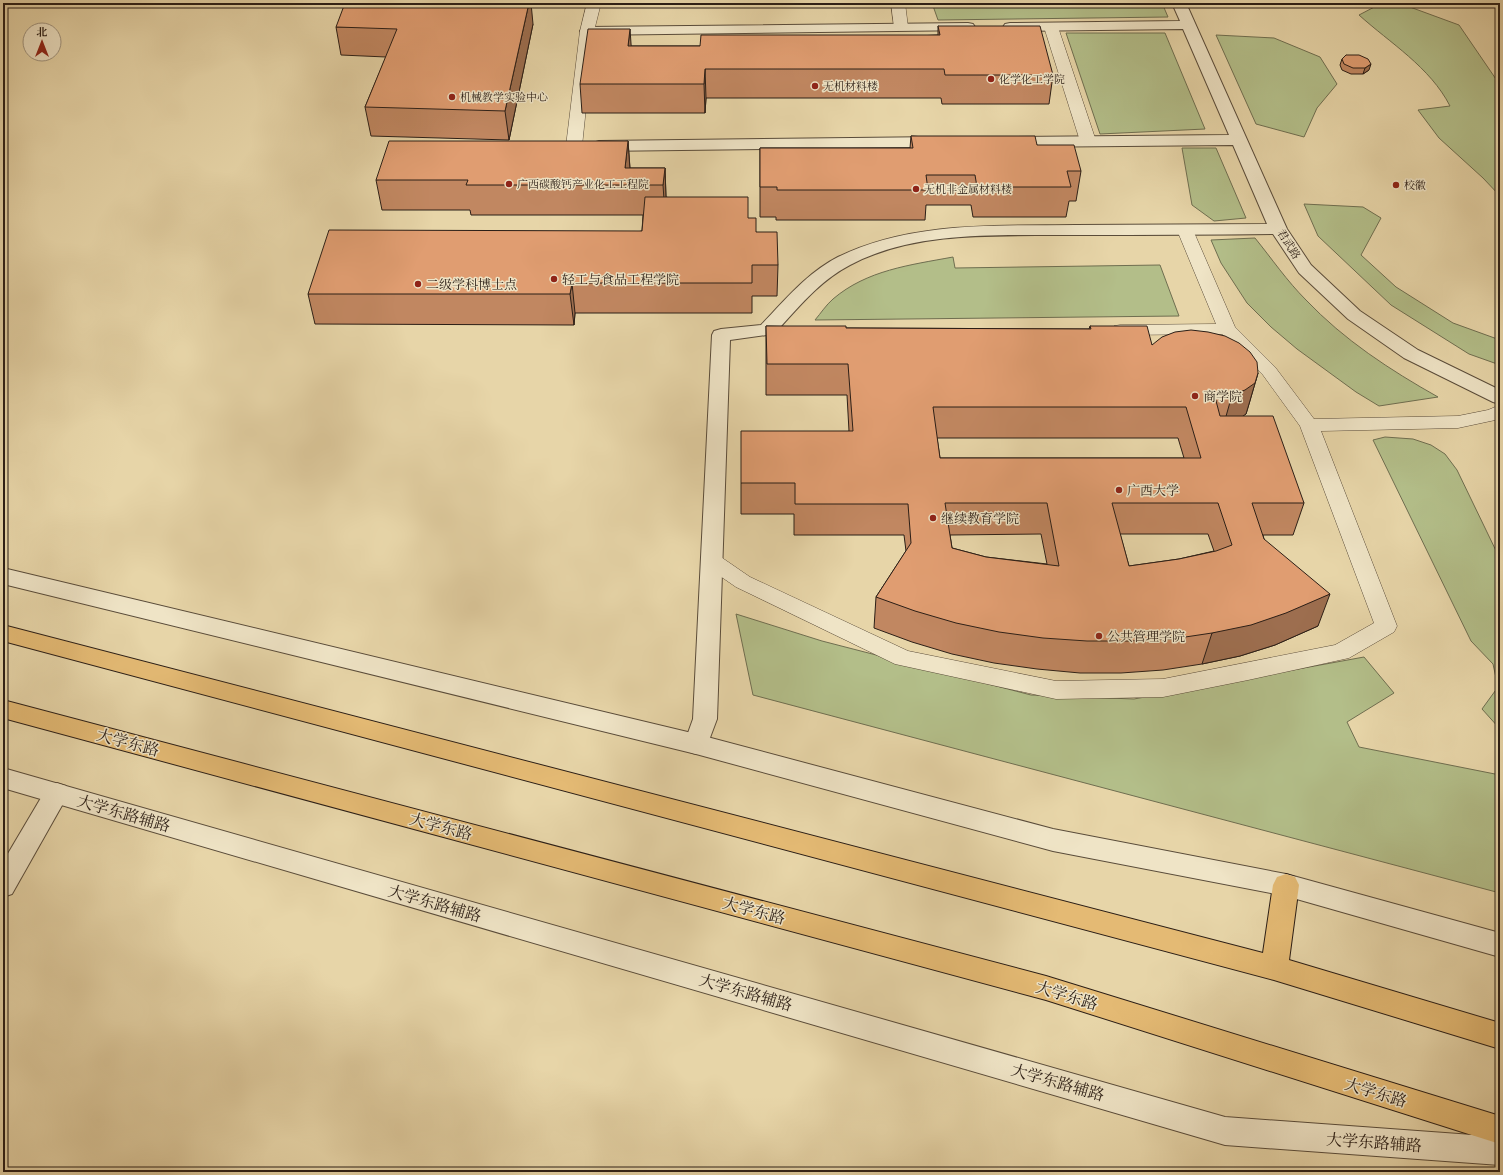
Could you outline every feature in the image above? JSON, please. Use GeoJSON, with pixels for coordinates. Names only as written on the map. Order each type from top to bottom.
{"type":"FeatureCollection","features":[{"type":"Feature","properties":{"kind":"main road"},"geometry":{"type":"LineString","coordinates":[[3,633],[1274,968],[1500,1036]]}},
{"type":"Feature","properties":{"kind":"main road","name":"大学东路"},"geometry":{"type":"LineString","coordinates":[[3,709],[1046,988],[1500,1130]]}},
{"type":"Feature","properties":{"kind":"main road"},"geometry":{"type":"LineString","coordinates":[[1274,968],[1286,884]]}},
{"type":"Feature","properties":{"kind":"street","name":"君武路"},"geometry":{"type":"LineString","coordinates":[[1179,3],[1278,229],[1305,269],[1354,315],[1410,354],[1500,398]]}},
{"type":"Feature","properties":{"kind":"street"},"geometry":{"type":"LineString","coordinates":[[996,27],[1189,25]]}},
{"type":"Feature","properties":{"kind":"street"},"geometry":{"type":"LineString","coordinates":[[588,31],[980,27]]}},
{"type":"Feature","properties":{"kind":"street"},"geometry":{"type":"LineString","coordinates":[[993,142],[1239,140]]}},
{"type":"Feature","properties":{"kind":"street"},"geometry":{"type":"LineString","coordinates":[[574,146],[954,142]]}},
{"type":"Feature","properties":{"kind":"street"},"geometry":{"type":"LineString","coordinates":[[696,744],[705,719],[710,560],[720,335],[767,330],[802,293],[828,270],[854,257],[882,247],[924,236],[966,231],[1278,229]]}},
{"type":"Feature","properties":{"kind":"street"},"geometry":{"type":"LineString","coordinates":[[3,576],[696,744],[1053,840],[1286,884],[1500,945]]}},
{"type":"Feature","properties":{"kind":"street","name":"大学东路辅路"},"geometry":{"type":"LineString","coordinates":[[3,778],[1225,1131],[1500,1151]]}},
{"type":"Feature","properties":{"kind":"street"},"geometry":{"type":"LineString","coordinates":[[3,886],[57,793]]}},
{"type":"Feature","properties":{"kind":"lane"},"geometry":{"type":"LineString","coordinates":[[574,146],[588,31],[594,3]]}},
{"type":"Feature","properties":{"kind":"lane"},"geometry":{"type":"LineString","coordinates":[[898,3],[902,27]]}},
{"type":"Feature","properties":{"kind":"lane"},"geometry":{"type":"LineString","coordinates":[[1051,27],[1088,141]]}},
{"type":"Feature","properties":{"kind":"lane"},"geometry":{"type":"LineString","coordinates":[[710,560],[743,582],[903,658],[1056,690],[1163,688],[1341,652],[1386,626],[1309,425],[1269,372],[1227,329],[1185,230]]}},
{"type":"Feature","properties":{"kind":"lane"},"geometry":{"type":"LineString","coordinates":[[1100,330],[1227,329]]}},
{"type":"Feature","properties":{"kind":"lane"},"geometry":{"type":"LineString","coordinates":[[767,330],[791,330]]}},
{"type":"Feature","properties":{"kind":"lane"},"geometry":{"type":"LineString","coordinates":[[1309,425],[1458,422],[1494,415],[1500,411]]}},
{"type":"Feature","properties":{"kind":"green space"},"geometry":{"type":"Polygon","coordinates":[[[932,3],[1162,3],[1168,17],[938,20],[932,3]]]}},
{"type":"Feature","properties":{"kind":"green space"},"geometry":{"type":"Polygon","coordinates":[[[1382,3],[1399,3],[1459,25],[1500,85],[1500,196],[1483,178],[1439,138],[1418,110],[1450,106],[1432,79],[1409,56],[1359,15],[1382,3]]]}},
{"type":"Feature","properties":{"kind":"green space"},"geometry":{"type":"Polygon","coordinates":[[[1066,33],[1165,33],[1205,129],[1100,134],[1066,33]]]}},
{"type":"Feature","properties":{"kind":"green space"},"geometry":{"type":"Polygon","coordinates":[[[1216,35],[1274,38],[1320,57],[1337,84],[1317,108],[1304,137],[1256,124],[1216,35]]]}},
{"type":"Feature","properties":{"kind":"green space"},"geometry":{"type":"Polygon","coordinates":[[[1182,148],[1216,148],[1246,218],[1214,221],[1192,205],[1182,148]]]}},
{"type":"Feature","properties":{"kind":"green space"},"geometry":{"type":"Polygon","coordinates":[[[1304,204],[1363,207],[1381,218],[1361,255],[1396,287],[1453,323],[1500,340],[1500,365],[1469,354],[1391,305],[1318,236],[1304,204]]]}},
{"type":"Feature","properties":{"kind":"green space"},"geometry":{"type":"Polygon","coordinates":[[[1255,238],[1286,278],[1321,315],[1352,341],[1385,365],[1438,397],[1379,406],[1356,392],[1297,349],[1271,327],[1247,303],[1221,263],[1211,240],[1255,238]]]}},
{"type":"Feature","properties":{"kind":"green space"},"geometry":{"type":"Polygon","coordinates":[[[953,257],[955,268],[1160,265],[1179,316],[815,320],[833,299],[860,281],[905,266],[953,257]]]}},
{"type":"Feature","properties":{"kind":"green space"},"geometry":{"type":"Polygon","coordinates":[[[1385,437],[1413,439],[1431,445],[1445,454],[1457,470],[1500,559],[1500,729],[1482,709],[1498,687],[1493,664],[1471,641],[1373,440],[1385,437]]]}},
{"type":"Feature","properties":{"kind":"green space"},"geometry":{"type":"Polygon","coordinates":[[[736,614],[822,641],[1031,695],[1134,699],[1364,657],[1394,693],[1347,722],[1359,747],[1500,775],[1500,893],[753,695],[736,614]]]}},
{"type":"Feature","properties":{"kind":"building","name":"机械教学实验中心"},"geometry":{"type":"Polygon","coordinates":[[[345,3],[529,3],[505,111],[365,107],[397,29],[336,27],[345,3]]]}},
{"type":"Feature","properties":{"kind":"building"},"geometry":{"type":"Polygon","coordinates":[[[938,26],[1040,26],[1053,75],[945,75],[944,69],[705,69],[704,84],[580,84],[588,29],[630,29],[628,46],[700,46],[701,35],[940,35],[938,26]]]}},
{"type":"Feature","properties":{"kind":"building"},"geometry":{"type":"Polygon","coordinates":[[[1346,55],[1359,55],[1368,59],[1371,64],[1365,68],[1353,68],[1344,64],[1342,59],[1346,55]]]}},
{"type":"Feature","properties":{"kind":"building"},"geometry":{"type":"Polygon","coordinates":[[[911,136],[1035,136],[1037,145],[1074,145],[1081,171],[1067,171],[1071,187],[977,187],[975,175],[926,175],[928,190],[777,190],[777,187],[760,187],[760,148],[913,148],[911,136]]]}},
{"type":"Feature","properties":{"kind":"building"},"geometry":{"type":"Polygon","coordinates":[[[389,141],[628,141],[625,168],[665,168],[663,185],[466,185],[468,180],[376,180],[389,141]]]}},
{"type":"Feature","properties":{"kind":"building"},"geometry":{"type":"Polygon","coordinates":[[[645,197],[748,197],[748,218],[756,218],[756,232],[777,232],[778,265],[752,265],[752,283],[572,283],[570,294],[308,294],[329,230],[642,231],[645,197]]]}},
{"type":"Feature","properties":{"kind":"building"},"geometry":{"type":"Polygon","coordinates":[[[766,326],[846,326],[846,328],[1091,329],[1090,326],[1147,326],[1152,345],[1162,337],[1175,332],[1191,330],[1225,336],[1239,343],[1250,352],[1257,362],[1258,373],[1255,383],[1245,390],[1232,395],[1215,397],[1220,416],[1273,416],[1304,503],[1252,503],[1264,539],[1330,594],[1286,613],[1251,625],[1172,639],[1130,641],[1087,641],[1043,638],[999,632],[956,623],[915,611],[876,597],[911,543],[908,504],[795,504],[795,483],[741,483],[741,431],[853,431],[848,364],[767,364],[766,326]],[[933,407],[940,458],[1201,458],[1186,407],[933,407]],[[945,503],[952,548],[986,557],[1059,566],[1047,503],[945,503]],[[1112,503],[1129,566],[1179,559],[1216,551],[1232,545],[1218,503],[1112,503]]]}},
{"type":"Feature","properties":{"kind":"place","name":"化学化工学院"},"geometry":{"type":"Point","coordinates":[991,79]}},
{"type":"Feature","properties":{"kind":"place","name":"无机材料楼"},"geometry":{"type":"Point","coordinates":[815,86]}},
{"type":"Feature","properties":{"kind":"place","name":"机械教学实验中心"},"geometry":{"type":"Point","coordinates":[452,97]}},
{"type":"Feature","properties":{"kind":"place","name":"广西碳酸钙产业化工工程院"},"geometry":{"type":"Point","coordinates":[509,184]}},
{"type":"Feature","properties":{"kind":"place","name":"校徽"},"geometry":{"type":"Point","coordinates":[1396,185]}},
{"type":"Feature","properties":{"kind":"place","name":"无机非金属材料楼"},"geometry":{"type":"Point","coordinates":[916,189]}},
{"type":"Feature","properties":{"kind":"place","name":"轻工与食品工程学院"},"geometry":{"type":"Point","coordinates":[554,279]}},
{"type":"Feature","properties":{"kind":"place","name":"二级学科博士点"},"geometry":{"type":"Point","coordinates":[418,284]}},
{"type":"Feature","properties":{"kind":"place","name":"商学院"},"geometry":{"type":"Point","coordinates":[1195,396]}},
{"type":"Feature","properties":{"kind":"place","name":"广西大学"},"geometry":{"type":"Point","coordinates":[1119,490]}},
{"type":"Feature","properties":{"kind":"place","name":"继续教育学院"},"geometry":{"type":"Point","coordinates":[933,518]}},
{"type":"Feature","properties":{"kind":"place","name":"公共管理学院"},"geometry":{"type":"Point","coordinates":[1099,636]}}]}
